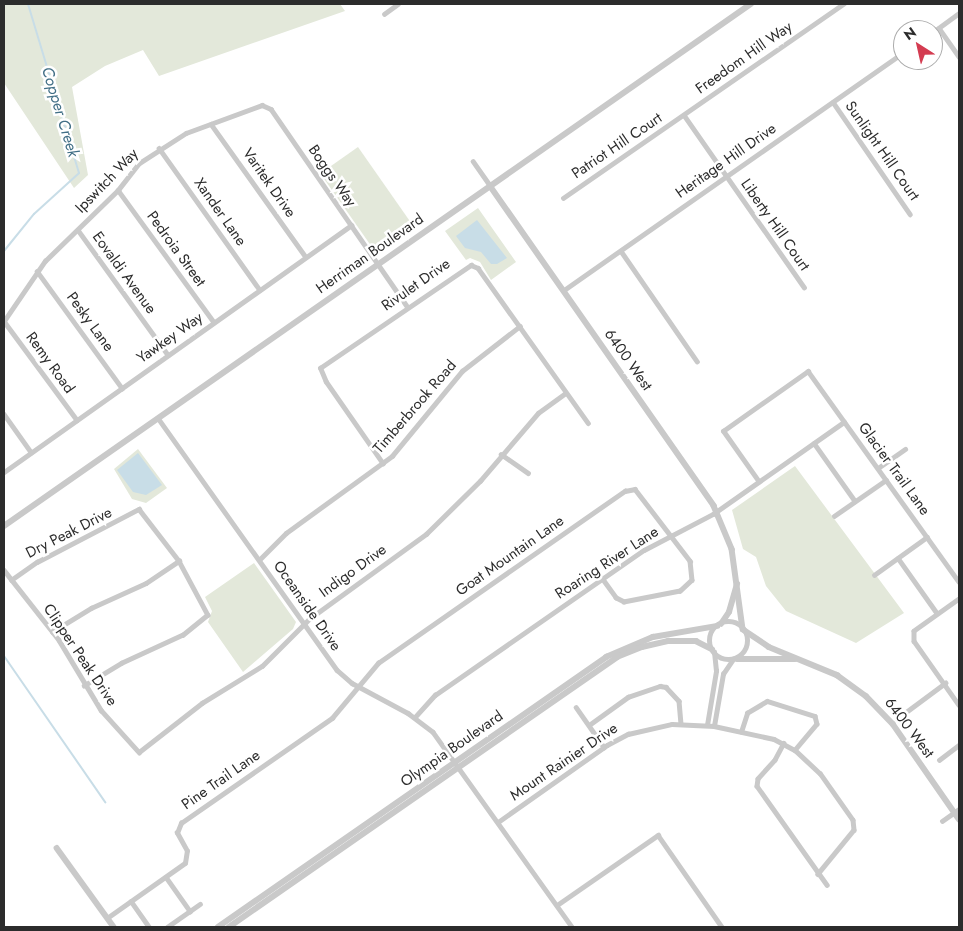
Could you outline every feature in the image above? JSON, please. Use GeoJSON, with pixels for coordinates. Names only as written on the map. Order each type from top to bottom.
{"type":"FeatureCollection","features":[{"type":"Feature","properties":{"kind":"street"},"geometry":{"type":"LineString","coordinates":[[384,14],[398,4]]}},
{"type":"Feature","properties":{"kind":"street","name":"Herriman Boulevard"},"geometry":{"type":"LineString","coordinates":[[4,526],[751,4]]}},
{"type":"Feature","properties":{"kind":"street","name":"Freedom Hill Way"},"geometry":{"type":"LineString","coordinates":[[684,115],[843,4]]}},
{"type":"Feature","properties":{"kind":"street"},"geometry":{"type":"LineString","coordinates":[[943,25],[959,13]]}},
{"type":"Feature","properties":{"kind":"street"},"geometry":{"type":"LineString","coordinates":[[943,34],[959,57]]}},
{"type":"Feature","properties":{"kind":"street","name":"Heritage Hill Drive"},"geometry":{"type":"LineString","coordinates":[[564,290],[621,252],[893,60]]}},
{"type":"Feature","properties":{"kind":"street","name":"Sunlight Hill Court"},"geometry":{"type":"LineString","coordinates":[[833,102],[910,214]]}},
{"type":"Feature","properties":{"kind":"street","name":"Ipswitch Way"},"geometry":{"type":"LineString","coordinates":[[4,321],[37,271],[118,190],[138,164],[159,148],[211,124],[265,105]]}},
{"type":"Feature","properties":{"kind":"street","name":"Boggs Way"},"geometry":{"type":"LineString","coordinates":[[265,105],[271,109],[407,306]]}},
{"type":"Feature","properties":{"kind":"street","name":"Liberty Hill Court"},"geometry":{"type":"LineString","coordinates":[[684,115],[804,287]]}},
{"type":"Feature","properties":{"kind":"street","name":"Patriot Hill Court"},"geometry":{"type":"LineString","coordinates":[[564,198],[684,115]]}},
{"type":"Feature","properties":{"kind":"street","name":"Varitek Drive"},"geometry":{"type":"LineString","coordinates":[[211,124],[306,257]]}},
{"type":"Feature","properties":{"kind":"street","name":"Xander Lane"},"geometry":{"type":"LineString","coordinates":[[159,148],[260,290]]}},
{"type":"Feature","properties":{"kind":"street","name":"6400 West"},"geometry":{"type":"LineString","coordinates":[[473,160],[717,511],[732,550],[744,630],[763,644],[837,675],[870,699],[893,724],[957,811],[959,819]]}},
{"type":"Feature","properties":{"kind":"street","name":"Pedroia Street"},"geometry":{"type":"LineString","coordinates":[[118,190],[214,322]]}},
{"type":"Feature","properties":{"kind":"street","name":"Yawkey Way"},"geometry":{"type":"LineString","coordinates":[[4,472],[351,225]]}},
{"type":"Feature","properties":{"kind":"street","name":"Eovaldi Avenue"},"geometry":{"type":"LineString","coordinates":[[78,230],[168,355]]}},
{"type":"Feature","properties":{"kind":"street"},"geometry":{"type":"LineString","coordinates":[[621,252],[697,361]]}},
{"type":"Feature","properties":{"kind":"street","name":"Rivulet Drive"},"geometry":{"type":"LineString","coordinates":[[383,464],[326,382],[320,368],[407,306],[471,265],[478,268],[588,423]]}},
{"type":"Feature","properties":{"kind":"street","name":"Pesky Lane"},"geometry":{"type":"LineString","coordinates":[[37,271],[122,388]]}},
{"type":"Feature","properties":{"kind":"street","name":"Remy Road"},"geometry":{"type":"LineString","coordinates":[[4,321],[77,420]]}},
{"type":"Feature","properties":{"kind":"street","name":"Timberbrook Road"},"geometry":{"type":"LineString","coordinates":[[259,560],[286,533],[383,464],[404,444],[440,395],[462,371],[520,326]]}},
{"type":"Feature","properties":{"kind":"street","name":"Glacier Trail Lane"},"geometry":{"type":"LineString","coordinates":[[759,482],[723,431],[808,371],[959,582]]}},
{"type":"Feature","properties":{"kind":"street","name":"Indigo Drive"},"geometry":{"type":"LineString","coordinates":[[139,752],[202,703],[262,666],[304,624],[432,529],[480,481],[501,454],[538,413],[566,393]]}},
{"type":"Feature","properties":{"kind":"street"},"geometry":{"type":"LineString","coordinates":[[4,414],[31,452]]}},
{"type":"Feature","properties":{"kind":"street","name":"Oceanside Drive"},"geometry":{"type":"LineString","coordinates":[[158,418],[338,670],[358,687],[415,717],[432,732],[457,764],[572,927]]}},
{"type":"Feature","properties":{"kind":"street","name":"Roaring River Lane"},"geometry":{"type":"LineString","coordinates":[[415,717],[432,697],[602,579],[670,536],[717,511],[844,422]]}},
{"type":"Feature","properties":{"kind":"street"},"geometry":{"type":"LineString","coordinates":[[814,443],[855,501]]}},
{"type":"Feature","properties":{"kind":"street"},"geometry":{"type":"LineString","coordinates":[[878,468],[905,449]]}},
{"type":"Feature","properties":{"kind":"street"},"geometry":{"type":"LineString","coordinates":[[501,454],[528,473]]}},
{"type":"Feature","properties":{"kind":"street"},"geometry":{"type":"LineString","coordinates":[[834,516],[886,480]]}},
{"type":"Feature","properties":{"kind":"street","name":"Goat Mountain Lane"},"geometry":{"type":"LineString","coordinates":[[358,687],[378,664],[627,489],[640,492],[692,567],[692,580],[686,588],[622,602],[602,579]]}},
{"type":"Feature","properties":{"kind":"street","name":"Dry Peak Drive"},"geometry":{"type":"LineString","coordinates":[[11,580],[37,562],[139,509],[179,561]]}},
{"type":"Feature","properties":{"kind":"street"},"geometry":{"type":"LineString","coordinates":[[874,575],[927,537]]}},
{"type":"Feature","properties":{"kind":"street"},"geometry":{"type":"LineString","coordinates":[[898,558],[937,613]]}},
{"type":"Feature","properties":{"kind":"street"},"geometry":{"type":"LineString","coordinates":[[52,632],[91,608],[146,582],[179,561],[208,615],[183,635],[122,663],[84,686]]}},
{"type":"Feature","properties":{"kind":"street","name":"Clipper Peak Drive"},"geometry":{"type":"LineString","coordinates":[[4,570],[52,632],[84,686],[101,710],[139,752]]}},
{"type":"Feature","properties":{"kind":"street","name":"6400 West"},"geometry":{"type":"LineString","coordinates":[[718,626],[729,612],[737,584]]}},
{"type":"Feature","properties":{"kind":"street"},"geometry":{"type":"LineString","coordinates":[[959,599],[918,626],[914,632],[914,641],[959,705]]}},
{"type":"Feature","properties":{"kind":"street"},"geometry":{"type":"LineString","coordinates":[[730,622],[744,630],[746,649],[734,659],[723,674],[711,726],[716,671],[710,638],[718,626],[730,622]]}},
{"type":"Feature","properties":{"kind":"street","name":"Olympia Boulevard"},"geometry":{"type":"LineString","coordinates":[[228,927],[615,652],[653,637],[718,626]]}},
{"type":"Feature","properties":{"kind":"street","name":"Olympia Boulevard"},"geometry":{"type":"LineString","coordinates":[[218,927],[457,764],[625,654],[650,644],[676,640],[696,641],[713,651]]}},
{"type":"Feature","properties":{"kind":"street"},"geometry":{"type":"LineString","coordinates":[[713,651],[722,659],[734,659]]}},
{"type":"Feature","properties":{"kind":"street","name":"6400 West"},"geometry":{"type":"LineString","coordinates":[[734,659],[795,659]]}},
{"type":"Feature","properties":{"kind":"street"},"geometry":{"type":"LineString","coordinates":[[906,712],[945,683]]}},
{"type":"Feature","properties":{"kind":"street"},"geometry":{"type":"LineString","coordinates":[[589,725],[628,698],[660,686],[666,687],[679,700],[681,723]]}},
{"type":"Feature","properties":{"kind":"street","name":"Pine Trail Lane"},"geometry":{"type":"LineString","coordinates":[[107,918],[166,877],[187,859],[187,851],[177,835],[179,825],[332,718],[358,687]]}},
{"type":"Feature","properties":{"kind":"street"},"geometry":{"type":"LineString","coordinates":[[741,732],[746,715],[767,701],[817,719],[817,724],[796,750]]}},
{"type":"Feature","properties":{"kind":"street"},"geometry":{"type":"LineString","coordinates":[[576,707],[604,747]]}},
{"type":"Feature","properties":{"kind":"street","name":"Mount Rainier Drive"},"geometry":{"type":"LineString","coordinates":[[498,822],[604,747],[642,728],[681,723],[711,726],[784,743],[796,750],[820,773],[855,824],[854,830],[818,874]]}},
{"type":"Feature","properties":{"kind":"street"},"geometry":{"type":"LineString","coordinates":[[784,743],[775,760],[758,779],[756,786],[827,884]]}},
{"type":"Feature","properties":{"kind":"street"},"geometry":{"type":"LineString","coordinates":[[939,760],[959,745]]}},
{"type":"Feature","properties":{"kind":"street"},"geometry":{"type":"LineString","coordinates":[[942,821],[957,811]]}},
{"type":"Feature","properties":{"kind":"street"},"geometry":{"type":"LineString","coordinates":[[557,905],[658,836],[722,927]]}},
{"type":"Feature","properties":{"kind":"street"},"geometry":{"type":"LineString","coordinates":[[57,848],[114,927]]}},
{"type":"Feature","properties":{"kind":"street"},"geometry":{"type":"LineString","coordinates":[[166,877],[190,911]]}},
{"type":"Feature","properties":{"kind":"street"},"geometry":{"type":"LineString","coordinates":[[131,901],[149,927]]}},
{"type":"Feature","properties":{"kind":"street"},"geometry":{"type":"LineString","coordinates":[[167,927],[200,904]]}},
{"type":"Feature","properties":{"kind":"shaded area"},"geometry":{"type":"Polygon","coordinates":[[[4,4],[340,4],[345,11],[159,76],[143,50],[105,66],[72,87],[88,175],[74,188],[4,83],[4,4]]]}},
{"type":"Feature","properties":{"kind":"shaded area"},"geometry":{"type":"Polygon","coordinates":[[[358,147],[411,223],[374,250],[320,173],[358,147]]]}},
{"type":"Feature","properties":{"kind":"shaded area"},"geometry":{"type":"Polygon","coordinates":[[[478,208],[516,262],[491,280],[480,262],[470,258],[466,260],[445,231],[478,208]]]}},
{"type":"Feature","properties":{"kind":"shaded area"},"geometry":{"type":"Polygon","coordinates":[[[138,449],[167,488],[146,503],[132,499],[114,469],[138,449]]]}},
{"type":"Feature","properties":{"kind":"shaded area"},"geometry":{"type":"Polygon","coordinates":[[[795,466],[904,613],[856,643],[786,611],[766,586],[756,557],[743,549],[732,510],[795,466]]]}},
{"type":"Feature","properties":{"kind":"shaded area"},"geometry":{"type":"Polygon","coordinates":[[[254,563],[296,622],[293,629],[243,672],[208,622],[212,611],[205,597],[254,563]]]}},
{"type":"Feature","properties":{"kind":"water"},"geometry":{"type":"Polygon","coordinates":[[[477,220],[507,258],[497,264],[491,264],[481,252],[465,248],[456,236],[477,220]]]}},
{"type":"Feature","properties":{"kind":"water"},"geometry":{"type":"Polygon","coordinates":[[[138,453],[162,485],[146,495],[133,492],[117,470],[138,453]]]}},
{"type":"Feature","properties":{"kind":"waterway","name":"Copper Creek"},"geometry":{"type":"LineString","coordinates":[[4,251],[34,214],[79,173],[28,4]]}},
{"type":"Feature","properties":{"kind":"waterway"},"geometry":{"type":"LineString","coordinates":[[4,656],[105,802]]}}]}
